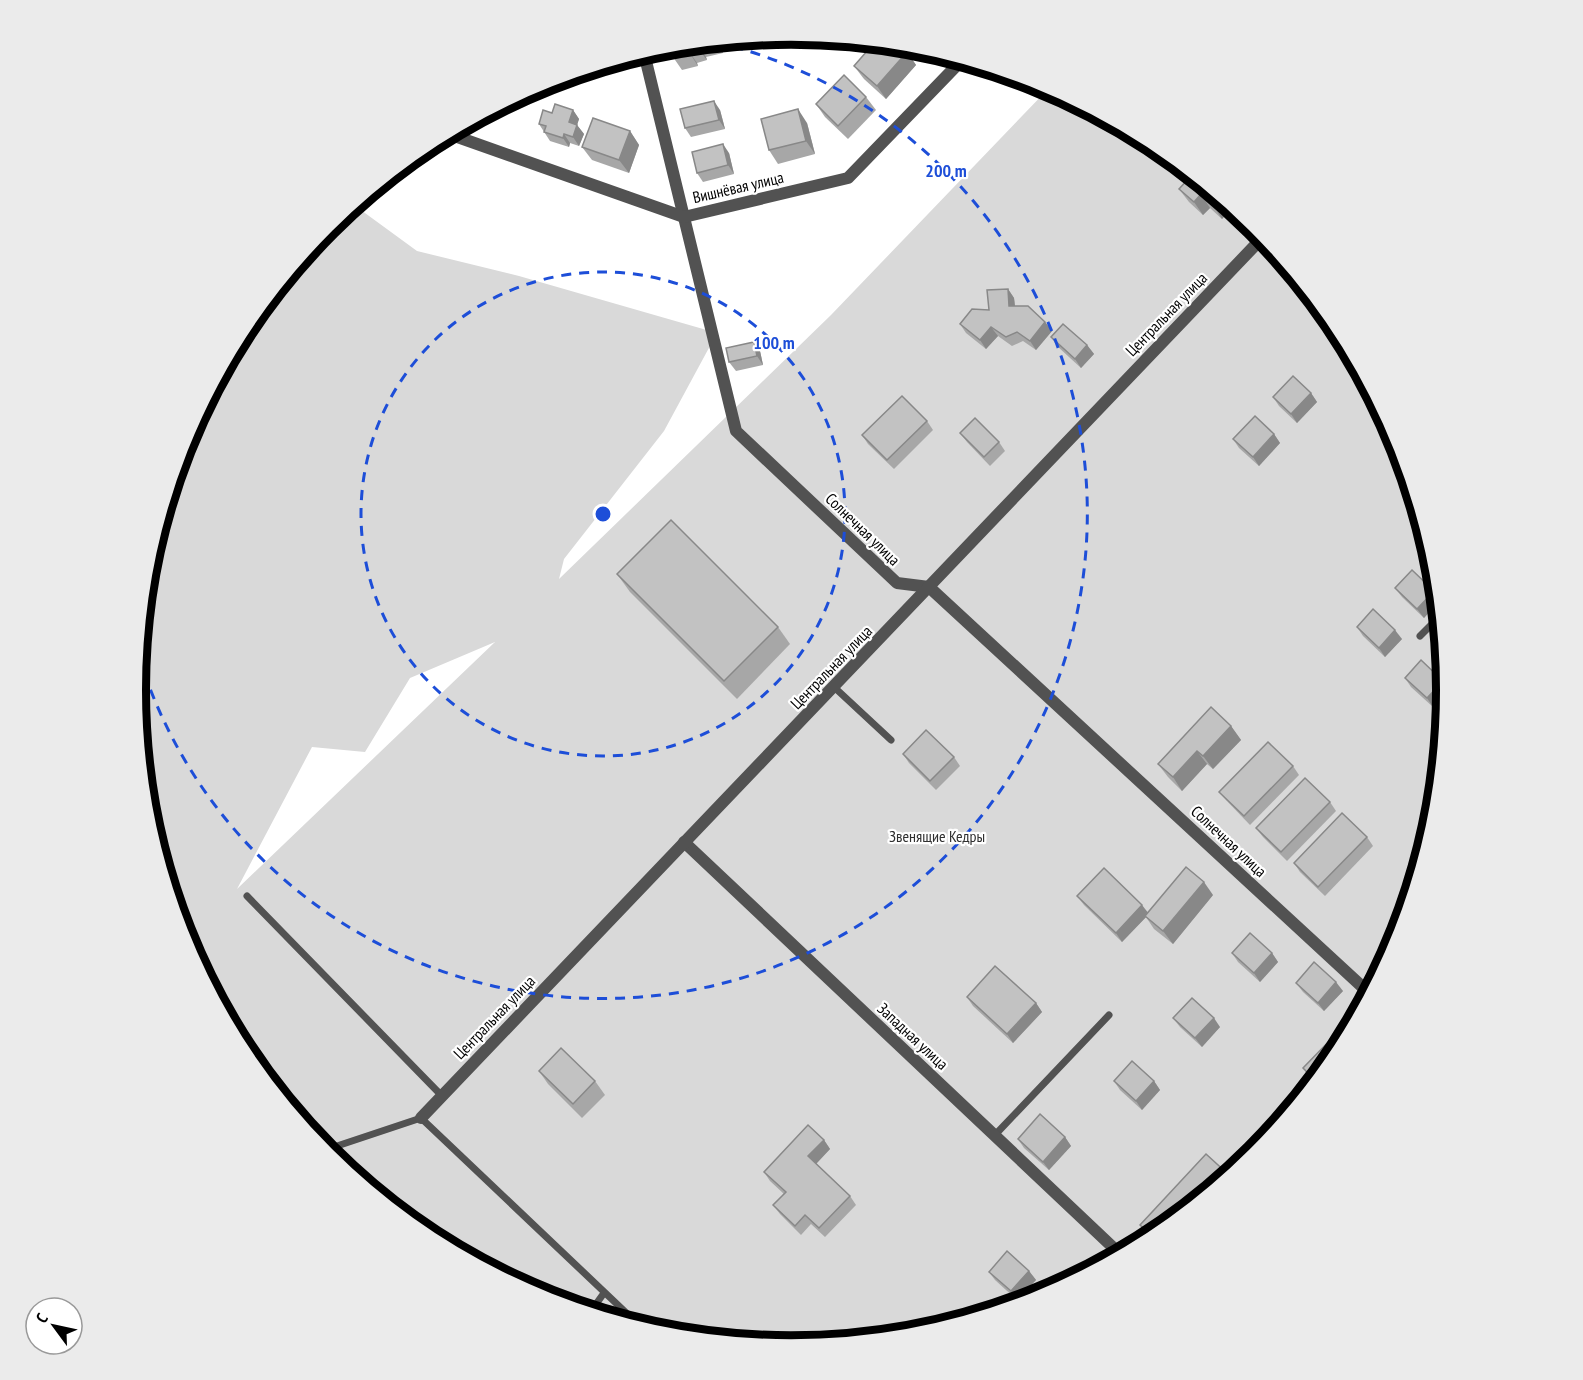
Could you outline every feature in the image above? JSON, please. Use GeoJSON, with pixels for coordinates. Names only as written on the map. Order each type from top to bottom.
{"type":"FeatureCollection","features":[{"type":"Feature","properties":{"kind":"street","name":"Солнечная улица"},"geometry":{"type":"LineString","coordinates":[[646,62],[736,431],[897,583],[929,588],[1363,988]]}},
{"type":"Feature","properties":{"kind":"street","name":"Вишнёвая улица"},"geometry":{"type":"LineString","coordinates":[[459,137],[684,217],[848,178],[956,66]]}},
{"type":"Feature","properties":{"kind":"street","name":"Центральная улица"},"geometry":{"type":"LineString","coordinates":[[421,1118],[1257,244]]}},
{"type":"Feature","properties":{"kind":"street","name":"Западная улица"},"geometry":{"type":"LineString","coordinates":[[684,842],[1114,1249]]}},
{"type":"Feature","properties":{"kind":"lane"},"geometry":{"type":"LineString","coordinates":[[1420,636],[1433,623]]}},
{"type":"Feature","properties":{"kind":"lane"},"geometry":{"type":"LineString","coordinates":[[834,687],[891,740]]}},
{"type":"Feature","properties":{"kind":"lane"},"geometry":{"type":"LineString","coordinates":[[247,896],[442,1096]]}},
{"type":"Feature","properties":{"kind":"lane"},"geometry":{"type":"LineString","coordinates":[[994,1136],[1109,1015]]}},
{"type":"Feature","properties":{"kind":"lane"},"geometry":{"type":"LineString","coordinates":[[336,1146],[421,1118],[626,1313]]}},
{"type":"Feature","properties":{"kind":"lane"},"geometry":{"type":"LineString","coordinates":[[596,1304],[604,1293]]}},
{"type":"Feature","properties":{"kind":"green space","name":"Звенящие Кедры"},"geometry":{"type":"Polygon","coordinates":[[[1042,96],[1077,112],[1114,131],[1184,178],[1248,234],[1276,265],[1303,297],[1350,368],[1370,405],[1402,483],[1415,523],[1431,606],[1435,648],[1435,732],[1431,774],[1415,857],[1387,937],[1370,975],[1350,1013],[1303,1083],[1248,1146],[1217,1175],[1184,1202],[1114,1249],[1038,1286],[999,1301],[917,1323],[876,1329],[834,1334],[749,1334],[666,1323],[625,1313],[584,1301],[506,1268],[469,1249],[433,1226],[366,1175],[335,1146],[280,1083],[233,1012],[196,937],[168,857],[152,774],[146,690],[152,606],[168,523],[181,483],[213,405],[255,332],[307,265],[361,210],[417,251],[519,276],[717,333],[664,431],[564,559],[559,579],[831,315],[1042,96]],[[495,642],[410,678],[365,752],[312,747],[237,889],[495,642]]]}},
{"type":"Feature","properties":{"kind":"building"},"geometry":{"type":"Polygon","coordinates":[[[868,50],[904,55],[877,86],[854,66],[868,50]]]}},
{"type":"Feature","properties":{"kind":"building"},"geometry":{"type":"Polygon","coordinates":[[[844,75],[866,97],[838,126],[816,104],[844,75]]]}},
{"type":"Feature","properties":{"kind":"building"},"geometry":{"type":"Polygon","coordinates":[[[714,101],[719,120],[685,128],[680,109],[714,101]]]}},
{"type":"Feature","properties":{"kind":"building"},"geometry":{"type":"Polygon","coordinates":[[[555,104],[573,110],[569,122],[577,125],[573,137],[564,134],[563,138],[544,132],[546,126],[539,124],[543,110],[552,113],[555,104]]]}},
{"type":"Feature","properties":{"kind":"building"},"geometry":{"type":"Polygon","coordinates":[[[798,109],[806,141],[769,150],[761,119],[798,109]]]}},
{"type":"Feature","properties":{"kind":"building"},"geometry":{"type":"Polygon","coordinates":[[[593,118],[630,131],[619,160],[582,147],[593,118]]]}},
{"type":"Feature","properties":{"kind":"building"},"geometry":{"type":"Polygon","coordinates":[[[723,144],[728,165],[697,173],[692,152],[723,144]]]}},
{"type":"Feature","properties":{"kind":"building"},"geometry":{"type":"Polygon","coordinates":[[[1187,180],[1215,203],[1213,205],[1201,194],[1194,202],[1179,189],[1187,180]]]}},
{"type":"Feature","properties":{"kind":"building"},"geometry":{"type":"Polygon","coordinates":[[[1008,289],[1009,306],[1028,306],[1045,322],[1030,341],[1017,332],[1006,337],[991,327],[980,340],[960,324],[972,309],[989,310],[987,290],[1008,289]]]}},
{"type":"Feature","properties":{"kind":"building"},"geometry":{"type":"Polygon","coordinates":[[[1063,324],[1087,345],[1075,359],[1051,337],[1063,324]]]}},
{"type":"Feature","properties":{"kind":"building"},"geometry":{"type":"Polygon","coordinates":[[[754,342],[757,356],[729,362],[726,348],[754,342]]]}},
{"type":"Feature","properties":{"kind":"building"},"geometry":{"type":"Polygon","coordinates":[[[1293,376],[1311,393],[1291,414],[1273,397],[1293,376]]]}},
{"type":"Feature","properties":{"kind":"building"},"geometry":{"type":"Polygon","coordinates":[[[902,396],[927,421],[887,460],[862,435],[902,396]]]}},
{"type":"Feature","properties":{"kind":"building"},"geometry":{"type":"Polygon","coordinates":[[[1255,416],[1274,434],[1253,457],[1233,439],[1255,416]]]}},
{"type":"Feature","properties":{"kind":"building"},"geometry":{"type":"Polygon","coordinates":[[[975,418],[999,442],[984,457],[960,433],[975,418]]]}},
{"type":"Feature","properties":{"kind":"building"},"geometry":{"type":"Polygon","coordinates":[[[671,520],[778,627],[724,681],[617,574],[671,520]]]}},
{"type":"Feature","properties":{"kind":"building"},"geometry":{"type":"Polygon","coordinates":[[[1412,570],[1427,585],[1429,596],[1417,609],[1395,588],[1412,570]]]}},
{"type":"Feature","properties":{"kind":"building"},"geometry":{"type":"Polygon","coordinates":[[[1373,609],[1395,630],[1379,648],[1357,627],[1373,609]]]}},
{"type":"Feature","properties":{"kind":"building"},"geometry":{"type":"Polygon","coordinates":[[[1421,660],[1436,674],[1436,688],[1427,698],[1405,678],[1421,660]]]}},
{"type":"Feature","properties":{"kind":"building"},"geometry":{"type":"Polygon","coordinates":[[[1211,707],[1231,726],[1203,756],[1197,751],[1173,777],[1158,764],[1211,707]]]}},
{"type":"Feature","properties":{"kind":"building"},"geometry":{"type":"Polygon","coordinates":[[[926,730],[954,757],[930,781],[903,754],[926,730]]]}},
{"type":"Feature","properties":{"kind":"building"},"geometry":{"type":"Polygon","coordinates":[[[1268,742],[1293,766],[1244,816],[1219,792],[1268,742]]]}},
{"type":"Feature","properties":{"kind":"building"},"geometry":{"type":"Polygon","coordinates":[[[1305,778],[1330,802],[1281,852],[1256,828],[1305,778]]]}},
{"type":"Feature","properties":{"kind":"building"},"geometry":{"type":"Polygon","coordinates":[[[1342,813],[1367,837],[1318,887],[1294,863],[1342,813]]]}},
{"type":"Feature","properties":{"kind":"building"},"geometry":{"type":"Polygon","coordinates":[[[1186,867],[1204,882],[1163,931],[1145,916],[1186,867]]]}},
{"type":"Feature","properties":{"kind":"building"},"geometry":{"type":"Polygon","coordinates":[[[1104,868],[1142,905],[1116,933],[1077,896],[1104,868]]]}},
{"type":"Feature","properties":{"kind":"building"},"geometry":{"type":"Polygon","coordinates":[[[1250,933],[1272,953],[1254,973],[1232,953],[1250,933]]]}},
{"type":"Feature","properties":{"kind":"building"},"geometry":{"type":"Polygon","coordinates":[[[1314,962],[1336,982],[1318,1003],[1296,983],[1314,962]]]}},
{"type":"Feature","properties":{"kind":"building"},"geometry":{"type":"Polygon","coordinates":[[[995,966],[1036,1003],[1007,1034],[967,997],[995,966]]]}},
{"type":"Feature","properties":{"kind":"building"},"geometry":{"type":"Polygon","coordinates":[[[1192,998],[1214,1018],[1195,1038],[1173,1018],[1192,998]]]}},
{"type":"Feature","properties":{"kind":"building"},"geometry":{"type":"Polygon","coordinates":[[[1338,1032],[1338,1032],[1309,1074],[1303,1068],[1338,1032]]]}},
{"type":"Feature","properties":{"kind":"building"},"geometry":{"type":"Polygon","coordinates":[[[561,1048],[595,1081],[573,1104],[539,1071],[561,1048]]]}},
{"type":"Feature","properties":{"kind":"building"},"geometry":{"type":"Polygon","coordinates":[[[1132,1061],[1154,1081],[1136,1101],[1114,1081],[1132,1061]]]}},
{"type":"Feature","properties":{"kind":"building"},"geometry":{"type":"Polygon","coordinates":[[[1040,1114],[1065,1137],[1043,1162],[1018,1139],[1040,1114]]]}},
{"type":"Feature","properties":{"kind":"building"},"geometry":{"type":"Polygon","coordinates":[[[808,1125],[824,1140],[808,1156],[850,1196],[819,1228],[805,1215],[795,1226],[773,1205],[786,1192],[764,1172],[808,1125]]]}},
{"type":"Feature","properties":{"kind":"building"},"geometry":{"type":"Polygon","coordinates":[[[1206,1154],[1223,1169],[1184,1202],[1150,1226],[1145,1229],[1140,1225],[1206,1154]]]}},
{"type":"Feature","properties":{"kind":"building"},"geometry":{"type":"Polygon","coordinates":[[[1007,1251],[1029,1271],[1011,1291],[989,1272],[1007,1251]]]}}]}
